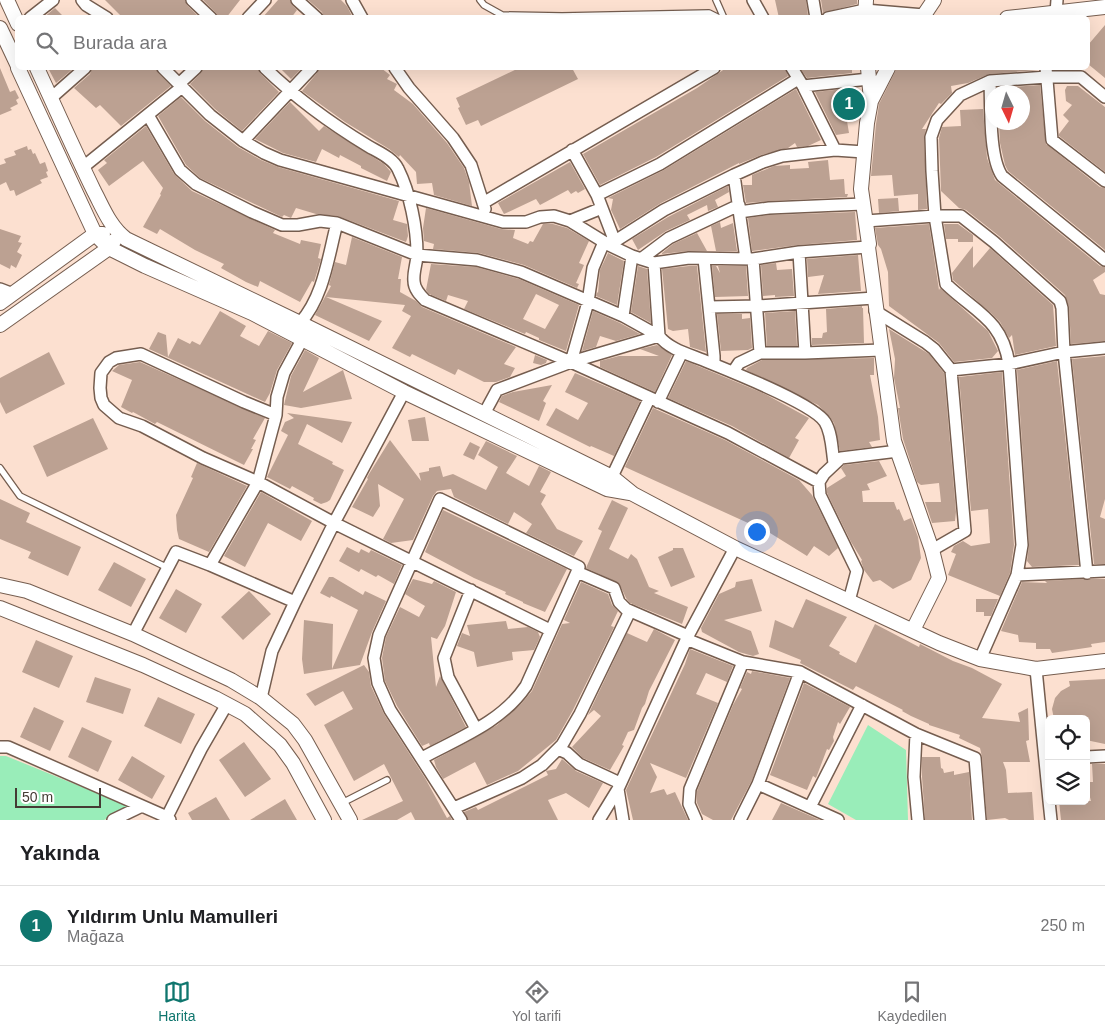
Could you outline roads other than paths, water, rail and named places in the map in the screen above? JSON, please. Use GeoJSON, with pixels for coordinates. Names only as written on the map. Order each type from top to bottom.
{"type":"FeatureCollection","features":[{"type":"Feature","properties":{"kind":"street"},"geometry":{"type":"LineString","coordinates":[[7,0],[15,17]]}},
{"type":"Feature","properties":{"kind":"street"},"geometry":{"type":"LineString","coordinates":[[34,15],[53,0]]}},
{"type":"Feature","properties":{"kind":"street"},"geometry":{"type":"LineString","coordinates":[[82,0],[86,5],[102,15]]}},
{"type":"Feature","properties":{"kind":"street"},"geometry":{"type":"LineString","coordinates":[[251,15],[265,0]]}},
{"type":"Feature","properties":{"kind":"street"},"geometry":{"type":"LineString","coordinates":[[297,0],[314,15]]}},
{"type":"Feature","properties":{"kind":"street"},"geometry":{"type":"LineString","coordinates":[[352,0],[360,15]]}},
{"type":"Feature","properties":{"kind":"street"},"geometry":{"type":"LineString","coordinates":[[753,0],[761,15]]}},
{"type":"Feature","properties":{"kind":"street"},"geometry":{"type":"LineString","coordinates":[[813,0],[816,15]]}},
{"type":"Feature","properties":{"kind":"street"},"geometry":{"type":"LineString","coordinates":[[928,15],[934,0]]}},
{"type":"Feature","properties":{"kind":"street"},"geometry":{"type":"LineString","coordinates":[[197,2],[208,15]]}},
{"type":"Feature","properties":{"kind":"street"},"geometry":{"type":"LineString","coordinates":[[1042,15],[1056,7],[1105,7]]}},
{"type":"Feature","properties":{"kind":"street"},"geometry":{"type":"LineString","coordinates":[[840,15],[865,9],[912,15]]}},
{"type":"Feature","properties":{"kind":"street"},"geometry":{"type":"LineString","coordinates":[[0,28],[15,60]]}},
{"type":"Feature","properties":{"kind":"street"},"geometry":{"type":"LineString","coordinates":[[19,70],[95,234],[109,248],[145,266],[252,312],[404,392],[609,482]]}},
{"type":"Feature","properties":{"kind":"street"},"geometry":{"type":"LineString","coordinates":[[38,70],[82,168],[112,225],[118,234],[126,239],[484,414],[735,548],[980,659],[1036,669],[1105,661]]}},
{"type":"Feature","properties":{"kind":"street"},"geometry":{"type":"LineString","coordinates":[[51,98],[83,70]]}},
{"type":"Feature","properties":{"kind":"street"},"geometry":{"type":"LineString","coordinates":[[165,70],[210,116],[243,141],[280,160],[503,222],[526,222],[540,216],[554,216],[570,221],[637,258],[654,263],[688,258],[750,259],[799,252],[868,247]]}},
{"type":"Feature","properties":{"kind":"street"},"geometry":{"type":"LineString","coordinates":[[182,88],[182,80],[194,70]]}},
{"type":"Feature","properties":{"kind":"street"},"geometry":{"type":"LineString","coordinates":[[267,70],[289,91],[327,121],[386,157],[397,167],[409,196],[417,255],[414,281],[418,294],[425,300],[571,362],[653,401],[728,433],[819,482]]}},
{"type":"Feature","properties":{"kind":"street"},"geometry":{"type":"LineString","coordinates":[[243,141],[310,70]]}},
{"type":"Feature","properties":{"kind":"street"},"geometry":{"type":"LineString","coordinates":[[396,70],[409,88],[453,138],[471,165],[488,217]]}},
{"type":"Feature","properties":{"kind":"street"},"geometry":{"type":"LineString","coordinates":[[483,203],[711,70]]}},
{"type":"Feature","properties":{"kind":"street"},"geometry":{"type":"LineString","coordinates":[[793,70],[835,150]]}},
{"type":"Feature","properties":{"kind":"street"},"geometry":{"type":"LineString","coordinates":[[887,70],[872,101],[866,124],[861,189],[894,441],[932,550],[939,578],[913,630]]}},
{"type":"Feature","properties":{"kind":"street"},"geometry":{"type":"LineString","coordinates":[[1047,72],[1052,140],[1105,180]]}},
{"type":"Feature","properties":{"kind":"street"},"geometry":{"type":"LineString","coordinates":[[980,659],[1017,574],[1022,545],[1009,364],[1006,348],[991,322],[946,284],[935,216],[931,137],[937,120],[960,95],[990,82],[1047,72],[1081,77],[1105,97]]}},
{"type":"Feature","properties":{"kind":"street"},"geometry":{"type":"LineString","coordinates":[[597,195],[660,164],[801,83],[869,73],[872,101]]}},
{"type":"Feature","properties":{"kind":"street"},"geometry":{"type":"LineString","coordinates":[[990,82],[991,123],[997,169],[1002,176],[1105,260]]}},
{"type":"Feature","properties":{"kind":"street"},"geometry":{"type":"LineString","coordinates":[[82,168],[182,88]]}},
{"type":"Feature","properties":{"kind":"street"},"geometry":{"type":"LineString","coordinates":[[148,116],[180,170],[196,184],[252,212],[282,225],[298,225],[320,220],[337,223],[417,255],[477,260],[521,272],[623,316],[659,336],[664,342],[682,352],[733,372],[806,406],[824,421],[828,429],[834,464]]}},
{"type":"Feature","properties":{"kind":"street"},"geometry":{"type":"LineString","coordinates":[[572,150],[597,195],[602,208],[609,243]]}},
{"type":"Feature","properties":{"kind":"street"},"geometry":{"type":"LineString","coordinates":[[571,362],[588,302],[593,268],[609,243],[664,210],[734,175],[782,156],[835,150],[864,152]]}},
{"type":"Feature","properties":{"kind":"street"},"geometry":{"type":"LineString","coordinates":[[734,175],[758,306],[760,353]]}},
{"type":"Feature","properties":{"kind":"street"},"geometry":{"type":"LineString","coordinates":[[623,316],[637,258],[669,238],[739,208],[863,204]]}},
{"type":"Feature","properties":{"kind":"street"},"geometry":{"type":"LineString","coordinates":[[570,221],[602,208]]}},
{"type":"Feature","properties":{"kind":"street"},"geometry":{"type":"LineString","coordinates":[[866,221],[961,216],[994,242],[1060,301],[1087,573]]}},
{"type":"Feature","properties":{"kind":"street"},"geometry":{"type":"LineString","coordinates":[[300,323],[307,315],[318,295],[337,223]]}},
{"type":"Feature","properties":{"kind":"street"},"geometry":{"type":"LineString","coordinates":[[0,303],[7,291],[95,234],[118,234]]}},
{"type":"Feature","properties":{"kind":"street"},"geometry":{"type":"LineString","coordinates":[[0,325],[109,248],[118,234]]}},
{"type":"Feature","properties":{"kind":"street"},"geometry":{"type":"LineString","coordinates":[[799,252],[805,353]]}},
{"type":"Feature","properties":{"kind":"street"},"geometry":{"type":"LineString","coordinates":[[704,259],[714,364]]}},
{"type":"Feature","properties":{"kind":"street"},"geometry":{"type":"LineString","coordinates":[[654,263],[659,336]]}},
{"type":"Feature","properties":{"kind":"street"},"geometry":{"type":"LineString","coordinates":[[709,308],[801,302],[875,305],[896,323],[934,349],[951,370],[965,531],[932,550]]}},
{"type":"Feature","properties":{"kind":"street"},"geometry":{"type":"LineString","coordinates":[[484,414],[496,390],[571,362],[659,336]]}},
{"type":"Feature","properties":{"kind":"street"},"geometry":{"type":"LineString","coordinates":[[210,565],[258,482],[276,415],[277,397],[284,373],[303,338]]}},
{"type":"Feature","properties":{"kind":"street"},"geometry":{"type":"LineString","coordinates":[[951,370],[1009,364],[1064,352],[1105,348]]}},
{"type":"Feature","properties":{"kind":"street"},"geometry":{"type":"LineString","coordinates":[[733,372],[739,363],[760,353],[881,350]]}},
{"type":"Feature","properties":{"kind":"street"},"geometry":{"type":"LineString","coordinates":[[609,482],[682,352]]}},
{"type":"Feature","properties":{"kind":"street"},"geometry":{"type":"LineString","coordinates":[[276,415],[141,354],[116,358],[109,362],[101,372],[101,398],[104,405],[120,418],[142,426],[203,458],[258,482],[334,523],[550,630]]}},
{"type":"Feature","properties":{"kind":"street"},"geometry":{"type":"LineString","coordinates":[[262,698],[272,651],[334,523],[404,392]]}},
{"type":"Feature","properties":{"kind":"street"},"geometry":{"type":"LineString","coordinates":[[849,601],[857,571],[820,496],[819,482],[841,458],[898,451]]}},
{"type":"Feature","properties":{"kind":"street"},"geometry":{"type":"LineString","coordinates":[[422,758],[492,721],[517,700],[526,686],[580,567],[440,499],[379,635],[374,658],[378,683],[390,710],[461,820]]}},
{"type":"Feature","properties":{"kind":"street"},"geometry":{"type":"LineString","coordinates":[[600,820],[619,786],[687,638],[735,548]]}},
{"type":"Feature","properties":{"kind":"street"},"geometry":{"type":"LineString","coordinates":[[133,634],[176,552],[295,602]]}},
{"type":"Feature","properties":{"kind":"street"},"geometry":{"type":"LineString","coordinates":[[1017,574],[1105,571]]}},
{"type":"Feature","properties":{"kind":"street"},"geometry":{"type":"LineString","coordinates":[[577,572],[614,588],[619,602],[630,611],[687,638],[744,662],[800,672],[916,734],[975,758],[980,820]]}},
{"type":"Feature","properties":{"kind":"street"},"geometry":{"type":"LineString","coordinates":[[0,584],[27,592],[133,634],[231,680],[262,698],[294,724],[350,820]]}},
{"type":"Feature","properties":{"kind":"street"},"geometry":{"type":"LineString","coordinates":[[471,590],[444,658],[448,677],[476,729]]}},
{"type":"Feature","properties":{"kind":"street"},"geometry":{"type":"LineString","coordinates":[[0,608],[143,665],[227,704],[244,714],[280,745],[293,763],[324,820]]}},
{"type":"Feature","properties":{"kind":"street"},"geometry":{"type":"LineString","coordinates":[[454,808],[522,778],[542,765],[558,749],[580,714],[630,611]]}},
{"type":"Feature","properties":{"kind":"street"},"geometry":{"type":"LineString","coordinates":[[696,820],[689,804],[690,789],[744,662]]}},
{"type":"Feature","properties":{"kind":"street"},"geometry":{"type":"LineString","coordinates":[[1036,669],[1047,760]]}},
{"type":"Feature","properties":{"kind":"street"},"geometry":{"type":"LineString","coordinates":[[740,820],[758,784],[800,672]]}},
{"type":"Feature","properties":{"kind":"street"},"geometry":{"type":"LineString","coordinates":[[0,747],[8,747],[169,819],[201,749],[227,704]]}},
{"type":"Feature","properties":{"kind":"street"},"geometry":{"type":"LineString","coordinates":[[810,807],[862,704]]}},
{"type":"Feature","properties":{"kind":"street"},"geometry":{"type":"LineString","coordinates":[[916,734],[914,777],[918,820]]}},
{"type":"Feature","properties":{"kind":"street"},"geometry":{"type":"LineString","coordinates":[[558,749],[567,753],[579,764],[619,786]]}},
{"type":"Feature","properties":{"kind":"street"},"geometry":{"type":"LineString","coordinates":[[1090,757],[1105,756]]}},
{"type":"Feature","properties":{"kind":"street"},"geometry":{"type":"LineString","coordinates":[[758,784],[838,820]]}},
{"type":"Feature","properties":{"kind":"street"},"geometry":{"type":"LineString","coordinates":[[619,786],[623,820]]}},
{"type":"Feature","properties":{"kind":"street"},"geometry":{"type":"LineString","coordinates":[[1049,805],[1051,820]]}},
{"type":"Feature","properties":{"kind":"street"},"geometry":{"type":"LineString","coordinates":[[114,820],[142,806]]}},
{"type":"Feature","properties":{"kind":"lane"},"geometry":{"type":"LineString","coordinates":[[480,0],[484,5],[502,15]]}},
{"type":"Feature","properties":{"kind":"lane"},"geometry":{"type":"LineString","coordinates":[[716,0],[723,15]]}},
{"type":"Feature","properties":{"kind":"lane"},"geometry":{"type":"LineString","coordinates":[[611,15],[709,13],[713,15]]}},
{"type":"Feature","properties":{"kind":"lane"},"geometry":{"type":"LineString","coordinates":[[0,468],[20,496],[168,568]]}},
{"type":"Feature","properties":{"kind":"lane"},"geometry":{"type":"LineString","coordinates":[[340,803],[387,780]]}},
{"type":"Feature","properties":{"kind":"place","name":"Yıldırım Unlu Mamulleri"},"geometry":{"type":"Point","coordinates":[849,104]}}]}
